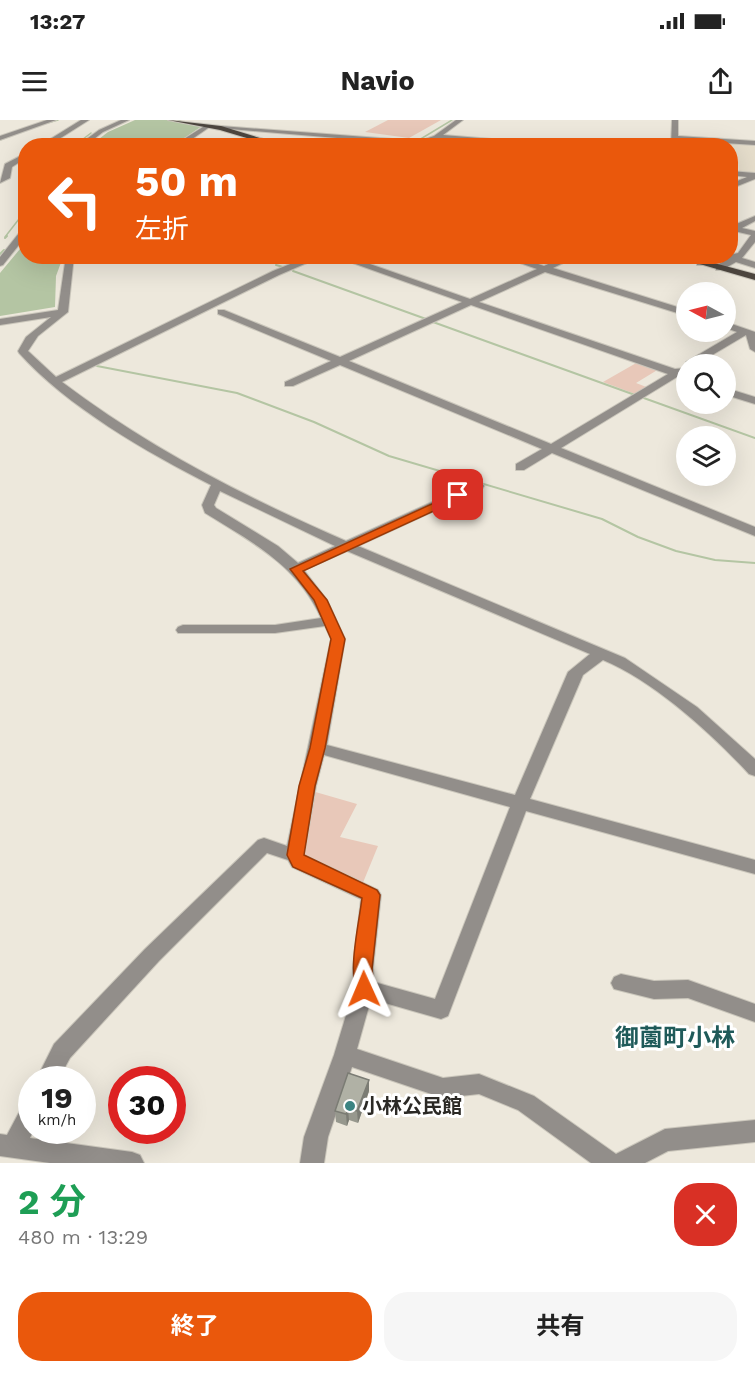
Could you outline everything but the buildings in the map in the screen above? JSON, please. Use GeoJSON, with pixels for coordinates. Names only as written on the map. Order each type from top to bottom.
{"type":"FeatureCollection","features":[{"type":"Feature","properties":{"kind":"main road"},"geometry":{"type":"LineString","coordinates":[[171,120],[221,128],[256,138]]}},
{"type":"Feature","properties":{"kind":"main road"},"geometry":{"type":"LineString","coordinates":[[704,264],[755,277]]}},
{"type":"Feature","properties":{"kind":"street"},"geometry":{"type":"LineString","coordinates":[[39,120],[52,120]]}},
{"type":"Feature","properties":{"kind":"street"},"geometry":{"type":"LineString","coordinates":[[0,138],[52,120]]}},
{"type":"Feature","properties":{"kind":"street"},"geometry":{"type":"LineString","coordinates":[[55,138],[86,120]]}},
{"type":"Feature","properties":{"kind":"street"},"geometry":{"type":"LineString","coordinates":[[91,138],[126,120]]}},
{"type":"Feature","properties":{"kind":"street"},"geometry":{"type":"LineString","coordinates":[[190,138],[226,120]]}},
{"type":"Feature","properties":{"kind":"street"},"geometry":{"type":"LineString","coordinates":[[436,137],[460,120]]}},
{"type":"Feature","properties":{"kind":"street"},"geometry":{"type":"LineString","coordinates":[[674,138],[675,120]]}},
{"type":"Feature","properties":{"kind":"street"},"geometry":{"type":"LineString","coordinates":[[9,127],[26,128]]}},
{"type":"Feature","properties":{"kind":"street"},"geometry":{"type":"LineString","coordinates":[[221,128],[351,138],[365,130]]}},
{"type":"Feature","properties":{"kind":"street"},"geometry":{"type":"LineString","coordinates":[[436,137],[452,138]]}},
{"type":"Feature","properties":{"kind":"street"},"geometry":{"type":"LineString","coordinates":[[738,143],[755,143]]}},
{"type":"Feature","properties":{"kind":"street"},"geometry":{"type":"LineString","coordinates":[[8,166],[18,160]]}},
{"type":"Feature","properties":{"kind":"street"},"geometry":{"type":"LineString","coordinates":[[8,166],[18,167]]}},
{"type":"Feature","properties":{"kind":"street"},"geometry":{"type":"LineString","coordinates":[[0,181],[7,176],[8,166]]}},
{"type":"Feature","properties":{"kind":"street"},"geometry":{"type":"LineString","coordinates":[[738,174],[755,176]]}},
{"type":"Feature","properties":{"kind":"street"},"geometry":{"type":"LineString","coordinates":[[738,183],[755,176]]}},
{"type":"Feature","properties":{"kind":"street"},"geometry":{"type":"LineString","coordinates":[[738,225],[755,218]]}},
{"type":"Feature","properties":{"kind":"street"},"geometry":{"type":"LineString","coordinates":[[738,228],[754,233],[741,255],[738,256]]}},
{"type":"Feature","properties":{"kind":"street"},"geometry":{"type":"LineString","coordinates":[[0,247],[18,230]]}},
{"type":"Feature","properties":{"kind":"street"},"geometry":{"type":"LineString","coordinates":[[0,263],[18,240]]}},
{"type":"Feature","properties":{"kind":"street"},"geometry":{"type":"LineString","coordinates":[[738,260],[755,265]]}},
{"type":"Feature","properties":{"kind":"street"},"geometry":{"type":"LineString","coordinates":[[69,264],[63,312],[34,335],[25,344],[23,351],[32,363],[89,407],[154,449],[344,546],[620,661],[716,731],[755,770]]}},
{"type":"Feature","properties":{"kind":"street"},"geometry":{"type":"LineString","coordinates":[[56,381],[299,264]]}},
{"type":"Feature","properties":{"kind":"street"},"geometry":{"type":"LineString","coordinates":[[361,264],[470,302],[676,367]]}},
{"type":"Feature","properties":{"kind":"street"},"geometry":{"type":"LineString","coordinates":[[529,264],[676,310]]}},
{"type":"Feature","properties":{"kind":"street"},"geometry":{"type":"LineString","coordinates":[[289,384],[556,264]]}},
{"type":"Feature","properties":{"kind":"street"},"geometry":{"type":"LineString","coordinates":[[719,268],[723,264]]}},
{"type":"Feature","properties":{"kind":"street"},"geometry":{"type":"LineString","coordinates":[[743,274],[755,265]]}},
{"type":"Feature","properties":{"kind":"street"},"geometry":{"type":"LineString","coordinates":[[0,322],[63,312]]}},
{"type":"Feature","properties":{"kind":"street"},"geometry":{"type":"LineString","coordinates":[[221,312],[755,532]]}},
{"type":"Feature","properties":{"kind":"street"},"geometry":{"type":"LineString","coordinates":[[713,354],[750,333],[755,349]]}},
{"type":"Feature","properties":{"kind":"street"},"geometry":{"type":"LineString","coordinates":[[520,467],[676,375]]}},
{"type":"Feature","properties":{"kind":"street"},"geometry":{"type":"LineString","coordinates":[[736,394],[755,401]]}},
{"type":"Feature","properties":{"kind":"street"},"geometry":{"type":"LineString","coordinates":[[219,484],[208,505],[210,510],[273,549],[296,569],[321,600],[338,639],[295,855],[299,862],[371,895],[363,969],[364,989],[345,1055],[316,1137],[312,1163]]}},
{"type":"Feature","properties":{"kind":"street"},"geometry":{"type":"LineString","coordinates":[[296,569],[478,486]]}},
{"type":"Feature","properties":{"kind":"street"},"geometry":{"type":"LineString","coordinates":[[183,630],[275,629],[331,621]]}},
{"type":"Feature","properties":{"kind":"street"},"geometry":{"type":"LineString","coordinates":[[364,989],[441,1010],[521,804],[576,672],[602,653]]}},
{"type":"Feature","properties":{"kind":"street"},"geometry":{"type":"LineString","coordinates":[[318,748],[755,867]]}},
{"type":"Feature","properties":{"kind":"street"},"geometry":{"type":"LineString","coordinates":[[54,1066],[62,1051],[153,955],[264,845],[295,855]]}},
{"type":"Feature","properties":{"kind":"street"},"geometry":{"type":"LineString","coordinates":[[621,983],[654,990],[688,989],[755,1013]]}},
{"type":"Feature","properties":{"kind":"street"},"geometry":{"type":"LineString","coordinates":[[345,1055],[443,1088],[478,1084],[526,1103],[610,1163]]}},
{"type":"Feature","properties":{"kind":"street"},"geometry":{"type":"LineString","coordinates":[[18,1129],[6,1146],[132,1163]]}},
{"type":"Feature","properties":{"kind":"street"},"geometry":{"type":"LineString","coordinates":[[622,1163],[665,1140],[755,1131]]}},
{"type":"Feature","properties":{"kind":"shaded area"},"geometry":{"type":"Polygon","coordinates":[[[135,120],[182,120],[178,122],[202,126],[184,138],[100,138],[135,120]]]}},
{"type":"Feature","properties":{"kind":"shaded area"},"geometry":{"type":"Polygon","coordinates":[[[388,120],[441,120],[409,138],[365,132],[388,120]]]}},
{"type":"Feature","properties":{"kind":"shaded area"},"geometry":{"type":"Polygon","coordinates":[[[738,143],[755,144],[755,173],[739,172],[738,143]]]}},
{"type":"Feature","properties":{"kind":"shaded area"},"geometry":{"type":"Polygon","coordinates":[[[18,251],[18,264],[60,264],[56,276],[55,307],[0,316],[0,273],[18,251]]]}},
{"type":"Feature","properties":{"kind":"shaded area"},"geometry":{"type":"Polygon","coordinates":[[[638,362],[659,369],[636,383],[649,388],[638,395],[603,382],[638,362]]]}},
{"type":"Feature","properties":{"kind":"shaded area"},"geometry":{"type":"Polygon","coordinates":[[[312,791],[357,804],[340,837],[378,846],[362,885],[300,855],[312,791]]]}},
{"type":"Feature","properties":{"kind":"waterway"},"geometry":{"type":"LineString","coordinates":[[47,123],[58,120]]}},
{"type":"Feature","properties":{"kind":"waterway"},"geometry":{"type":"LineString","coordinates":[[422,138],[452,120]]}},
{"type":"Feature","properties":{"kind":"waterway"},"geometry":{"type":"LineString","coordinates":[[0,140],[18,133]]}},
{"type":"Feature","properties":{"kind":"waterway"},"geometry":{"type":"LineString","coordinates":[[84,138],[91,133]]}},
{"type":"Feature","properties":{"kind":"waterway"},"geometry":{"type":"LineString","coordinates":[[5,237],[18,220]]}},
{"type":"Feature","properties":{"kind":"waterway"},"geometry":{"type":"LineString","coordinates":[[0,254],[4,250]]}},
{"type":"Feature","properties":{"kind":"waterway"},"geometry":{"type":"LineString","coordinates":[[276,265],[283,267]]}},
{"type":"Feature","properties":{"kind":"waterway"},"geometry":{"type":"LineString","coordinates":[[293,271],[426,319]]}},
{"type":"Feature","properties":{"kind":"waterway"},"geometry":{"type":"LineString","coordinates":[[433,322],[635,395]]}},
{"type":"Feature","properties":{"kind":"waterway"},"geometry":{"type":"LineString","coordinates":[[97,366],[237,393],[314,422],[389,456],[602,519],[638,537],[676,551],[715,560],[755,563]]}},
{"type":"Feature","properties":{"kind":"waterway"},"geometry":{"type":"LineString","coordinates":[[641,397],[755,438]]}},
{"type":"Feature","properties":{"kind":"place","name":"小林公民館"},"geometry":{"type":"Point","coordinates":[350,1106]}},
{"type":"Feature","properties":{"kind":"district","name":"御薗町小林"},"geometry":{"type":"Point","coordinates":[675,1038]}},
{"type":"Feature","properties":{"kind":"route"},"geometry":{"type":"LineString","coordinates":[[364,989],[363,969],[371,895],[299,862],[295,855],[338,639],[321,600],[296,569],[458,495]]}}]}
